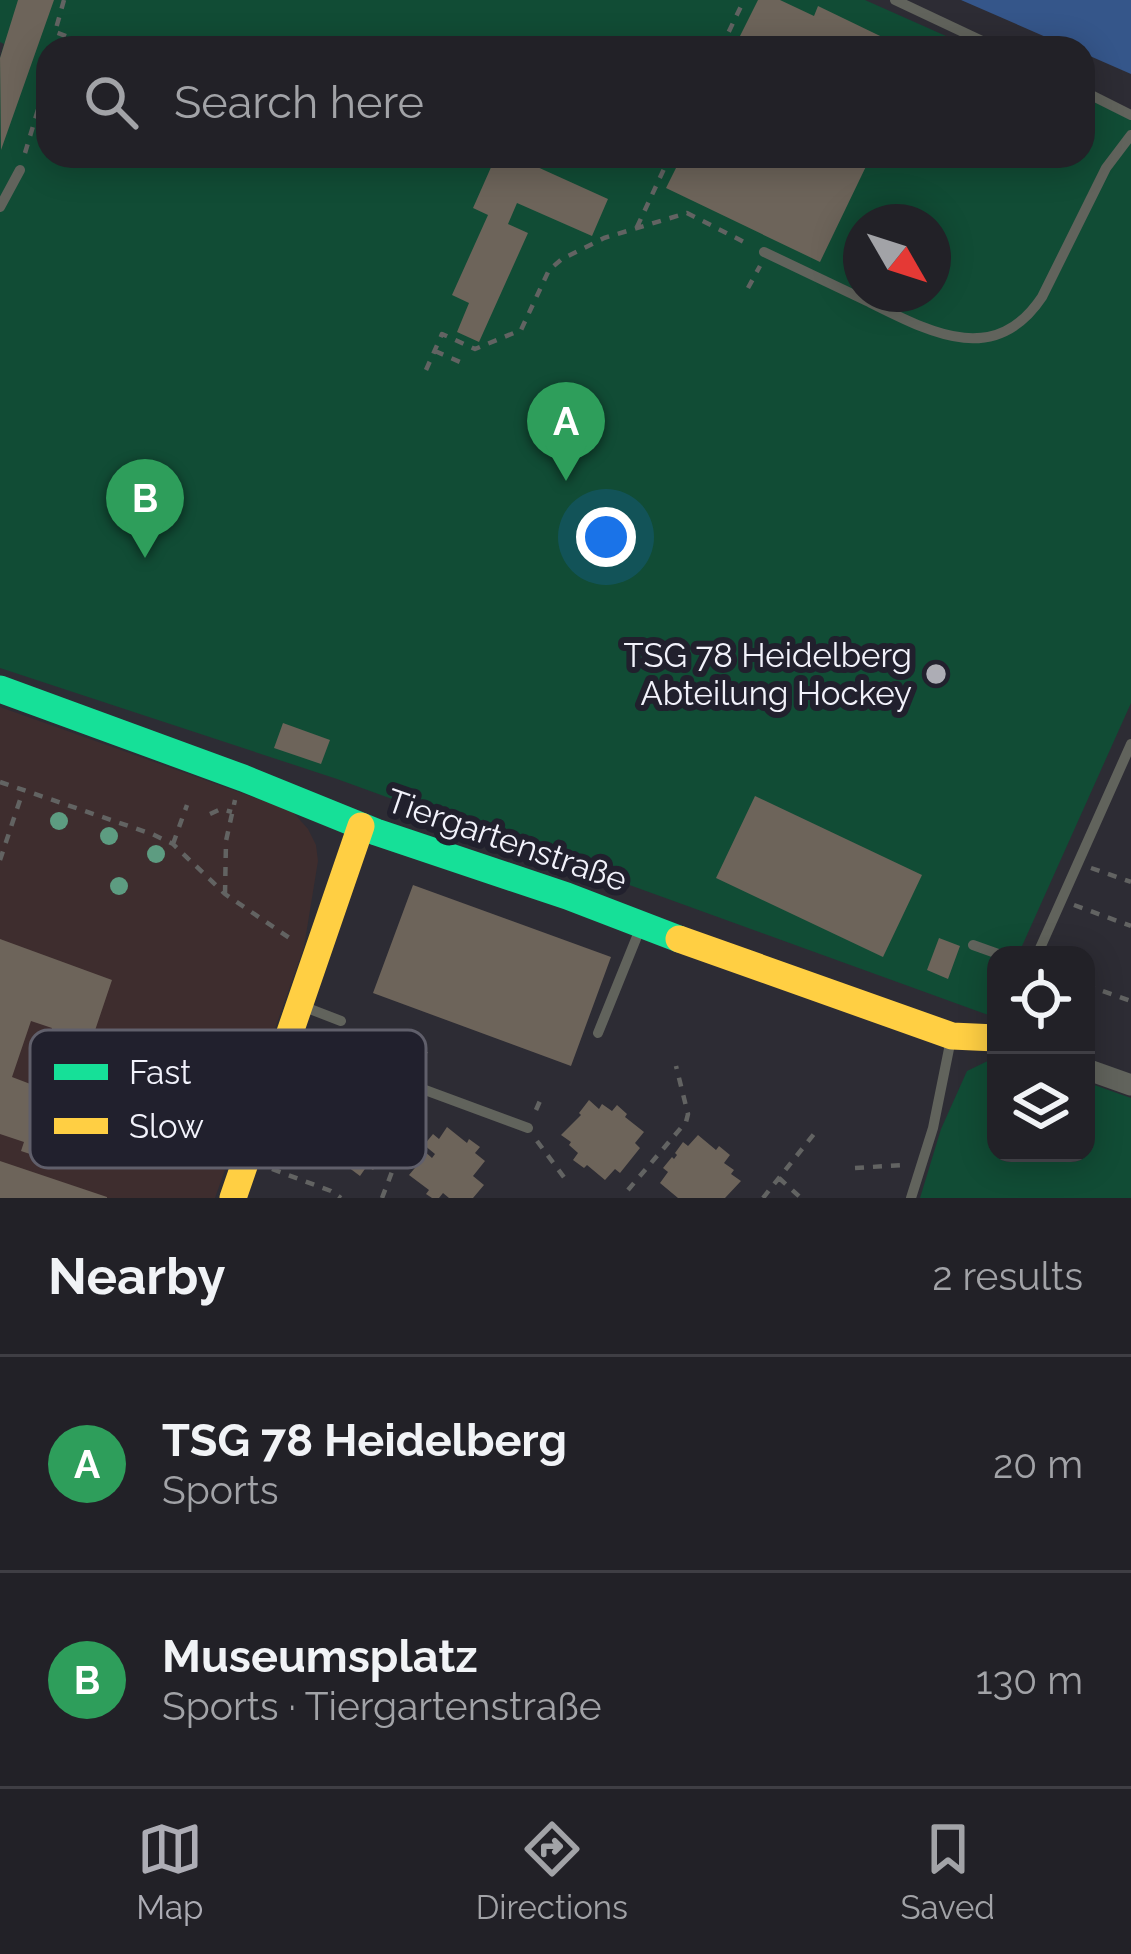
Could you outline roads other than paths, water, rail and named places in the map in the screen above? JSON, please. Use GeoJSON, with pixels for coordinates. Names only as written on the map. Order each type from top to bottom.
{"type":"FeatureCollection","features":[{"type":"Feature","properties":{"kind":"street","name":"Tiergartenstraße"},"geometry":{"type":"LineString","coordinates":[[0,688],[361,826],[952,1036],[987,1038]]}},
{"type":"Feature","properties":{"kind":"street"},"geometry":{"type":"LineString","coordinates":[[290,1030],[361,826]]}},
{"type":"Feature","properties":{"kind":"street"},"geometry":{"type":"LineString","coordinates":[[1095,1072],[1128,1081]]}},
{"type":"Feature","properties":{"kind":"street"},"geometry":{"type":"LineString","coordinates":[[233,1198],[243,1168]]}},
{"type":"Feature","properties":{"kind":"lane"},"geometry":{"type":"LineString","coordinates":[[895,0],[972,36]]}},
{"type":"Feature","properties":{"kind":"lane"},"geometry":{"type":"LineString","coordinates":[[1095,97],[1131,115]]}},
{"type":"Feature","properties":{"kind":"lane"},"geometry":{"type":"LineString","coordinates":[[764,252],[923,329],[967,338],[993,337],[1029,316],[1042,297],[1106,169],[1131,135]]}},
{"type":"Feature","properties":{"kind":"lane"},"geometry":{"type":"LineString","coordinates":[[0,207],[20,170]]}},
{"type":"Feature","properties":{"kind":"lane"},"geometry":{"type":"LineString","coordinates":[[1041,946],[1131,744]]}},
{"type":"Feature","properties":{"kind":"lane"},"geometry":{"type":"LineString","coordinates":[[598,1033],[642,926]]}},
{"type":"Feature","properties":{"kind":"lane"},"geometry":{"type":"LineString","coordinates":[[973,945],[987,950]]}},
{"type":"Feature","properties":{"kind":"lane"},"geometry":{"type":"LineString","coordinates":[[299,1005],[340,1021]]}},
{"type":"Feature","properties":{"kind":"lane"},"geometry":{"type":"LineString","coordinates":[[911,1198],[933,1128],[952,1036]]}},
{"type":"Feature","properties":{"kind":"lane"},"geometry":{"type":"LineString","coordinates":[[426,1090],[528,1129]]}},
{"type":"Feature","properties":{"kind":"water"},"geometry":{"type":"Polygon","coordinates":[[[961,0],[1131,0],[1131,74],[1095,58],[1095,36],[1044,36],[961,0]]]}},
{"type":"Feature","properties":{"kind":"place","name":"TSG 78 Heidelberg"},"geometry":{"type":"Point","coordinates":[566,481]}},
{"type":"Feature","properties":{"kind":"place","name":"Museumsplatz"},"geometry":{"type":"Point","coordinates":[145,558]}},
{"type":"Feature","properties":{"kind":"place","name":"TSG 78 Heidelberg Abteilung Hockey"},"geometry":{"type":"Point","coordinates":[936,674]}}]}
